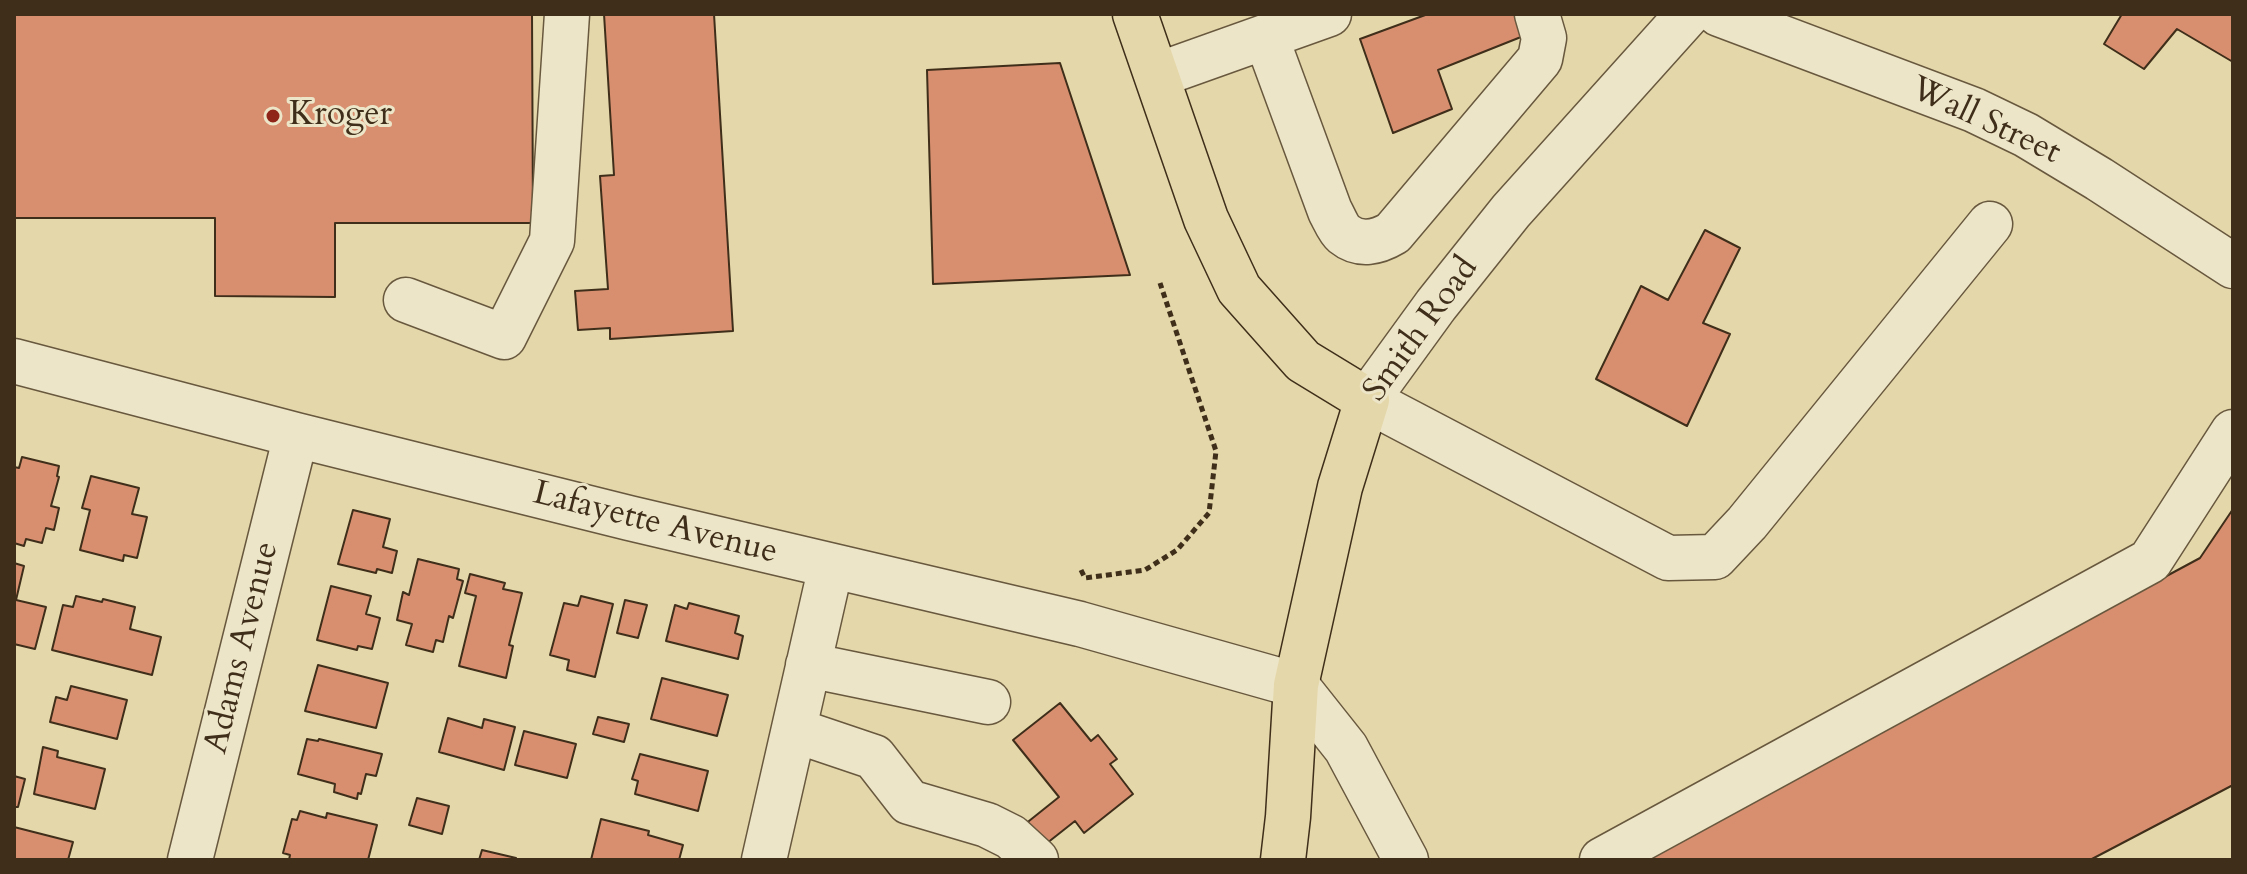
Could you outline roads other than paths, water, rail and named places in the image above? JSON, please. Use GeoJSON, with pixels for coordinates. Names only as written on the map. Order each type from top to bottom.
{"type":"FeatureCollection","features":[{"type":"Feature","properties":{"kind":"main road"},"geometry":{"type":"LineString","coordinates":[[1135,14],[1206,219],[1239,289],[1303,361],[1367,400]]}},
{"type":"Feature","properties":{"kind":"main road","name":"Smith Road"},"geometry":{"type":"LineString","coordinates":[[1283,860],[1296,685],[1340,487],[1367,400]]}},
{"type":"Feature","properties":{"kind":"street"},"geometry":{"type":"LineString","coordinates":[[406,300],[504,337],[552,241],[567,14]]}},
{"type":"Feature","properties":{"kind":"street"},"geometry":{"type":"LineString","coordinates":[[1158,75],[1329,14]]}},
{"type":"Feature","properties":{"kind":"street"},"geometry":{"type":"LineString","coordinates":[[1266,37],[1330,211],[1343,234],[1362,243],[1380,242],[1393,233],[1540,59],[1544,38],[1537,14]]}},
{"type":"Feature","properties":{"kind":"street","name":"Smith Road"},"geometry":{"type":"LineString","coordinates":[[1367,400],[1436,305],[1511,211],[1688,14]]}},
{"type":"Feature","properties":{"kind":"street","name":"Wall Street"},"geometry":{"type":"LineString","coordinates":[[1719,14],[1974,110],[2026,135],[2233,266]]}},
{"type":"Feature","properties":{"kind":"street"},"geometry":{"type":"LineString","coordinates":[[1367,400],[1668,558],[1715,557],[1747,523],[1990,224]]}},
{"type":"Feature","properties":{"kind":"street","name":"Lafayette Avenue"},"geometry":{"type":"LineString","coordinates":[[14,361],[629,518],[1080,624],[1296,685]]}},
{"type":"Feature","properties":{"kind":"street"},"geometry":{"type":"LineString","coordinates":[[1602,860],[2150,561],[2233,432]]}},
{"type":"Feature","properties":{"kind":"street","name":"Adams Avenue"},"geometry":{"type":"LineString","coordinates":[[190,860],[296,435]]}},
{"type":"Feature","properties":{"kind":"street"},"geometry":{"type":"LineString","coordinates":[[764,860],[831,566]]}},
{"type":"Feature","properties":{"kind":"street"},"geometry":{"type":"LineString","coordinates":[[808,665],[988,702]]}},
{"type":"Feature","properties":{"kind":"street"},"geometry":{"type":"LineString","coordinates":[[1296,685],[1346,748],[1406,860]]}},
{"type":"Feature","properties":{"kind":"street"},"geometry":{"type":"LineString","coordinates":[[794,730],[874,757],[909,802],[987,825],[1011,837],[1036,860]]}},
{"type":"Feature","properties":{"kind":"place","name":"Kroger"},"geometry":{"type":"Point","coordinates":[273,116]}}]}
